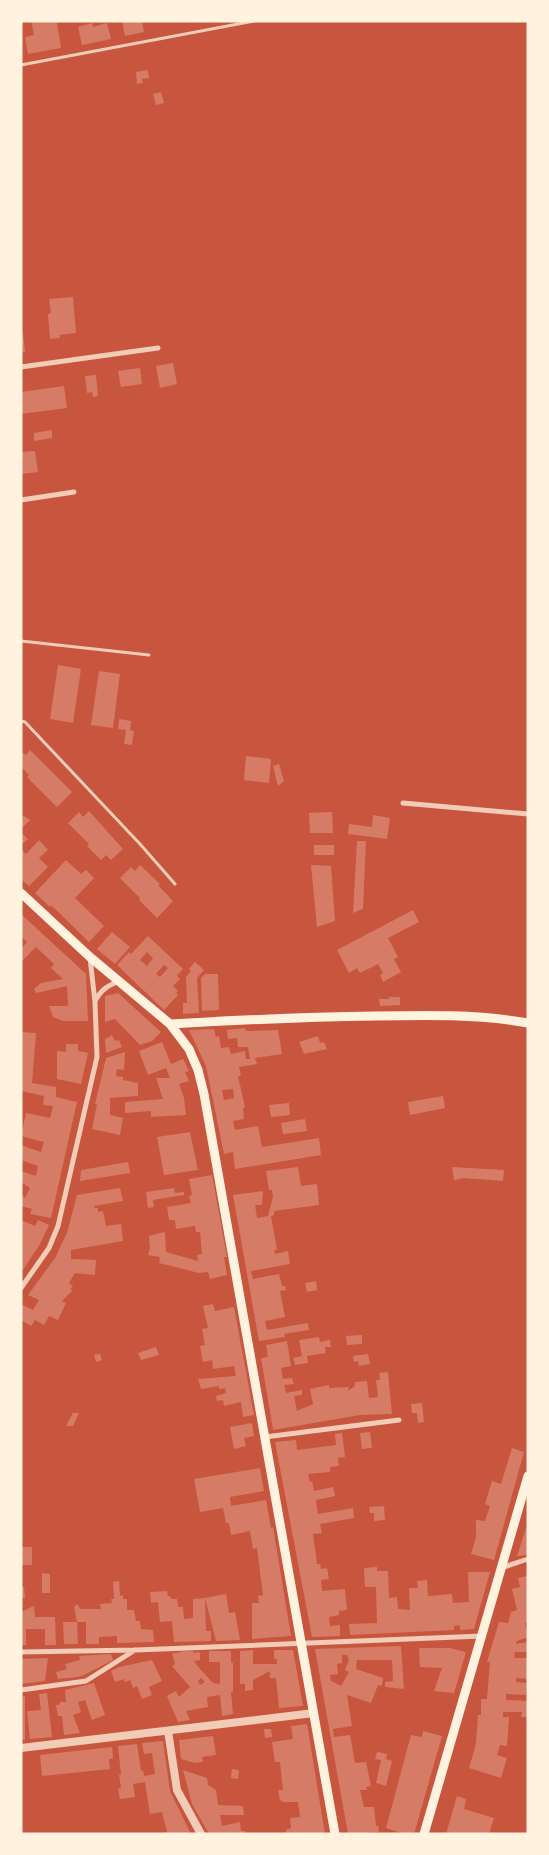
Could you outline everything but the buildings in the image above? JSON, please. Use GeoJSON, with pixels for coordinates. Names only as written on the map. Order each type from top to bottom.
{"type":"FeatureCollection","features":[{"type":"Feature","properties":{"kind":"main road"},"geometry":{"type":"LineString","coordinates":[[21,893],[90,957],[170,1024],[189,1049],[198,1070],[204,1094],[335,1834]]}},
{"type":"Feature","properties":{"kind":"main road"},"geometry":{"type":"LineString","coordinates":[[170,1024],[274,1018],[409,1016],[468,1017],[528,1022]]}},
{"type":"Feature","properties":{"kind":"main road"},"geometry":{"type":"LineString","coordinates":[[424,1834],[528,1476]]}},
{"type":"Feature","properties":{"kind":"street"},"geometry":{"type":"LineString","coordinates":[[21,368],[158,348]]}},
{"type":"Feature","properties":{"kind":"street"},"geometry":{"type":"LineString","coordinates":[[21,500],[74,492]]}},
{"type":"Feature","properties":{"kind":"street"},"geometry":{"type":"LineString","coordinates":[[403,803],[528,814]]}},
{"type":"Feature","properties":{"kind":"street"},"geometry":{"type":"LineString","coordinates":[[21,1288],[49,1248],[58,1226],[96,1057],[95,1002],[90,957]]}},
{"type":"Feature","properties":{"kind":"street"},"geometry":{"type":"LineString","coordinates":[[95,1002],[99,993],[106,986],[119,981]]}},
{"type":"Feature","properties":{"kind":"street"},"geometry":{"type":"LineString","coordinates":[[264,1437],[399,1420]]}},
{"type":"Feature","properties":{"kind":"street"},"geometry":{"type":"LineString","coordinates":[[501,1568],[528,1560]]}},
{"type":"Feature","properties":{"kind":"street"},"geometry":{"type":"LineString","coordinates":[[21,1652],[136,1650],[482,1636]]}},
{"type":"Feature","properties":{"kind":"street"},"geometry":{"type":"LineString","coordinates":[[21,1690],[86,1681],[136,1650]]}},
{"type":"Feature","properties":{"kind":"street"},"geometry":{"type":"LineString","coordinates":[[21,1748],[314,1713]]}},
{"type":"Feature","properties":{"kind":"street"},"geometry":{"type":"LineString","coordinates":[[168,1731],[178,1790],[201,1834]]}},
{"type":"Feature","properties":{"kind":"lane"},"geometry":{"type":"LineString","coordinates":[[21,65],[254,21]]}},
{"type":"Feature","properties":{"kind":"lane"},"geometry":{"type":"LineString","coordinates":[[21,641],[149,655]]}},
{"type":"Feature","properties":{"kind":"lane"},"geometry":{"type":"LineString","coordinates":[[21,721],[25,722],[175,884]]}}]}
